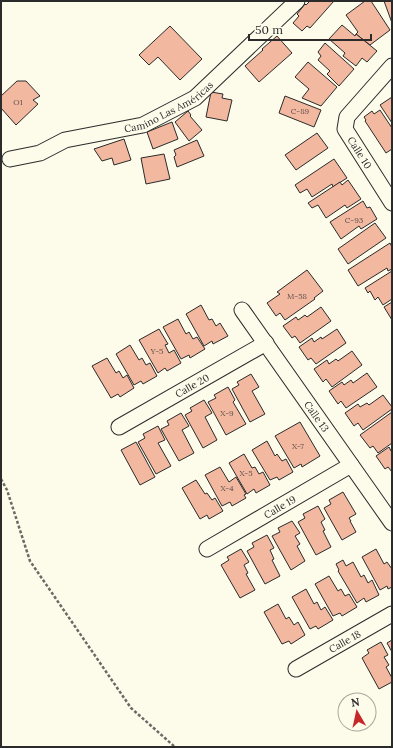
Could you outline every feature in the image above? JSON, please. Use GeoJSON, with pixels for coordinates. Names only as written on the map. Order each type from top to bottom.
{"type":"FeatureCollection","features":[{"type":"Feature","properties":{"kind":"street","name":"Camino Las Américas"},"geometry":{"type":"LineString","coordinates":[[10,160],[40,153],[65,140],[143,125],[195,98],[297,1]]}},
{"type":"Feature","properties":{"kind":"street","name":"Calle 10"},"geometry":{"type":"LineString","coordinates":[[392,66],[347,117],[345,129],[392,203]]}},
{"type":"Feature","properties":{"kind":"street","name":"Calle 13"},"geometry":{"type":"LineString","coordinates":[[242,310],[392,523]]}},
{"type":"Feature","properties":{"kind":"street","name":"Calle 20"},"geometry":{"type":"LineString","coordinates":[[119,427],[266,343]]}},
{"type":"Feature","properties":{"kind":"street","name":"Calle 19"},"geometry":{"type":"LineString","coordinates":[[207,549],[351,465]]}},
{"type":"Feature","properties":{"kind":"street","name":"Calle 18"},"geometry":{"type":"LineString","coordinates":[[296,669],[392,614]]}},
{"type":"Feature","properties":{"kind":"path"},"geometry":{"type":"LineString","coordinates":[[1,479],[7,490],[30,561],[131,708],[175,747]]}},
{"type":"Feature","properties":{"kind":"building"},"geometry":{"type":"Polygon","coordinates":[[[310,1],[334,1],[310,28],[307,26],[302,31],[293,23],[299,16],[297,14],[305,4],[306,5],[310,1]]]}},
{"type":"Feature","properties":{"kind":"building"},"geometry":{"type":"Polygon","coordinates":[[[365,1],[371,1],[390,30],[370,45],[356,34],[358,32],[346,15],[365,1]]]}},
{"type":"Feature","properties":{"kind":"building"},"geometry":{"type":"Polygon","coordinates":[[[384,1],[392,1],[392,23],[384,1]]]}},
{"type":"Feature","properties":{"kind":"building"},"geometry":{"type":"Polygon","coordinates":[[[342,25],[377,51],[367,62],[362,58],[356,66],[343,56],[345,53],[329,39],[342,25]]]}},
{"type":"Feature","properties":{"kind":"building"},"geometry":{"type":"Polygon","coordinates":[[[170,26],[202,59],[180,80],[158,57],[149,65],[139,55],[170,26]]]}},
{"type":"Feature","properties":{"kind":"building"},"geometry":{"type":"Polygon","coordinates":[[[277,36],[292,53],[259,82],[245,66],[277,36]]]}},
{"type":"Feature","properties":{"kind":"building"},"geometry":{"type":"Polygon","coordinates":[[[325,43],[354,69],[339,86],[327,74],[330,71],[318,60],[321,56],[318,52],[325,43]]]}},
{"type":"Feature","properties":{"kind":"building"},"geometry":{"type":"Polygon","coordinates":[[[308,62],[337,87],[321,106],[302,98],[309,89],[295,77],[308,62]]]}},
{"type":"Feature","properties":{"kind":"building"},"geometry":{"type":"Polygon","coordinates":[[[17,81],[26,81],[40,96],[33,100],[38,104],[16,125],[1,108],[1,96],[17,81]]]}},
{"type":"Feature","properties":{"kind":"building"},"geometry":{"type":"Polygon","coordinates":[[[211,92],[223,94],[222,98],[232,100],[227,121],[206,117],[211,92]]]}},
{"type":"Feature","properties":{"kind":"building"},"geometry":{"type":"Polygon","coordinates":[[[285,96],[321,110],[314,127],[279,113],[285,96]]]}},
{"type":"Feature","properties":{"kind":"building"},"geometry":{"type":"Polygon","coordinates":[[[392,97],[392,123],[380,105],[392,97]]]}},
{"type":"Feature","properties":{"kind":"building"},"geometry":{"type":"Polygon","coordinates":[[[380,110],[392,128],[392,149],[386,153],[365,121],[366,120],[364,117],[372,111],[374,114],[380,110]]]}},
{"type":"Feature","properties":{"kind":"building"},"geometry":{"type":"Polygon","coordinates":[[[188,111],[191,115],[190,116],[202,130],[189,141],[175,122],[188,111]]]}},
{"type":"Feature","properties":{"kind":"building"},"geometry":{"type":"Polygon","coordinates":[[[172,122],[178,139],[153,149],[147,132],[172,122]]]}},
{"type":"Feature","properties":{"kind":"building"},"geometry":{"type":"Polygon","coordinates":[[[317,133],[328,148],[296,170],[285,155],[317,133]]]}},
{"type":"Feature","properties":{"kind":"building"},"geometry":{"type":"Polygon","coordinates":[[[124,139],[131,160],[114,165],[112,158],[102,161],[94,149],[124,139]]]}},
{"type":"Feature","properties":{"kind":"building"},"geometry":{"type":"Polygon","coordinates":[[[197,140],[204,156],[177,167],[174,157],[176,155],[174,150],[197,140]]]}},
{"type":"Feature","properties":{"kind":"building"},"geometry":{"type":"Polygon","coordinates":[[[164,154],[170,179],[146,184],[141,158],[164,154]]]}},
{"type":"Feature","properties":{"kind":"building"},"geometry":{"type":"Polygon","coordinates":[[[334,159],[347,178],[333,187],[332,184],[312,197],[307,189],[300,193],[295,185],[334,159]]]}},
{"type":"Feature","properties":{"kind":"building"},"geometry":{"type":"Polygon","coordinates":[[[348,180],[361,199],[347,208],[345,205],[326,218],[318,205],[312,208],[308,203],[340,182],[342,185],[348,180]]]}},
{"type":"Feature","properties":{"kind":"building"},"geometry":{"type":"Polygon","coordinates":[[[363,201],[367,208],[370,207],[377,219],[361,229],[359,226],[341,239],[330,222],[363,201]]]}},
{"type":"Feature","properties":{"kind":"building"},"geometry":{"type":"Polygon","coordinates":[[[375,223],[386,238],[348,264],[338,249],[375,223]]]}},
{"type":"Feature","properties":{"kind":"building"},"geometry":{"type":"Polygon","coordinates":[[[390,243],[392,247],[392,269],[388,271],[387,268],[358,286],[348,270],[390,243]]]}},
{"type":"Feature","properties":{"kind":"building"},"geometry":{"type":"Polygon","coordinates":[[[307,270],[323,291],[314,298],[315,299],[285,320],[280,313],[276,316],[267,303],[280,294],[277,292],[307,270]]]}},
{"type":"Feature","properties":{"kind":"building"},"geometry":{"type":"Polygon","coordinates":[[[392,271],[392,299],[383,305],[378,297],[375,300],[370,291],[368,293],[365,288],[392,271]]]}},
{"type":"Feature","properties":{"kind":"building"},"geometry":{"type":"Polygon","coordinates":[[[392,302],[392,320],[384,307],[392,302]]]}},
{"type":"Feature","properties":{"kind":"building"},"geometry":{"type":"Polygon","coordinates":[[[201,305],[209,320],[212,319],[216,326],[220,323],[228,336],[213,344],[212,341],[204,346],[186,314],[201,305]]]}},
{"type":"Feature","properties":{"kind":"building"},"geometry":{"type":"Polygon","coordinates":[[[321,307],[331,321],[300,343],[295,336],[292,338],[283,326],[296,317],[298,320],[305,315],[307,317],[321,307]]]}},
{"type":"Feature","properties":{"kind":"building"},"geometry":{"type":"Polygon","coordinates":[[[178,319],[186,334],[189,332],[193,339],[197,337],[205,349],[190,358],[189,355],[181,359],[163,327],[178,319]]]}},
{"type":"Feature","properties":{"kind":"building"},"geometry":{"type":"Polygon","coordinates":[[[159,329],[168,344],[165,345],[169,353],[174,350],[181,363],[167,371],[165,368],[158,373],[139,340],[159,329]]]}},
{"type":"Feature","properties":{"kind":"building"},"geometry":{"type":"Polygon","coordinates":[[[337,329],[346,343],[316,364],[311,358],[308,360],[299,347],[312,338],[314,342],[321,337],[322,339],[337,329]]]}},
{"type":"Feature","properties":{"kind":"building"},"geometry":{"type":"Polygon","coordinates":[[[130,345],[139,360],[142,358],[146,365],[150,363],[157,376],[143,384],[141,381],[134,385],[116,354],[130,345]]]}},
{"type":"Feature","properties":{"kind":"building"},"geometry":{"type":"Polygon","coordinates":[[[352,351],[362,365],[332,387],[326,379],[323,382],[314,369],[327,360],[329,364],[336,359],[338,361],[352,351]]]}},
{"type":"Feature","properties":{"kind":"building"},"geometry":{"type":"Polygon","coordinates":[[[107,358],[116,373],[119,371],[123,378],[127,375],[134,388],[120,397],[118,394],[111,398],[92,366],[107,358]]]}},
{"type":"Feature","properties":{"kind":"building"},"geometry":{"type":"Polygon","coordinates":[[[367,373],[377,387],[346,408],[341,401],[338,404],[329,391],[342,382],[344,385],[351,380],[353,383],[367,373]]]}},
{"type":"Feature","properties":{"kind":"building"},"geometry":{"type":"Polygon","coordinates":[[[251,374],[259,387],[252,391],[265,414],[250,422],[232,389],[239,385],[237,382],[251,374]]]}},
{"type":"Feature","properties":{"kind":"building"},"geometry":{"type":"Polygon","coordinates":[[[228,387],[235,400],[233,402],[246,424],[226,435],[208,402],[216,398],[214,395],[228,387]]]}},
{"type":"Feature","properties":{"kind":"building"},"geometry":{"type":"Polygon","coordinates":[[[383,395],[392,409],[363,430],[358,423],[354,426],[345,413],[358,404],[360,407],[367,403],[369,405],[383,395]]]}},
{"type":"Feature","properties":{"kind":"building"},"geometry":{"type":"Polygon","coordinates":[[[204,400],[212,413],[205,417],[217,440],[203,448],[185,415],[192,411],[190,408],[204,400]]]}},
{"type":"Feature","properties":{"kind":"building"},"geometry":{"type":"Polygon","coordinates":[[[392,412],[392,443],[378,453],[373,446],[370,448],[360,435],[392,412]]]}},
{"type":"Feature","properties":{"kind":"building"},"geometry":{"type":"Polygon","coordinates":[[[181,413],[189,426],[182,430],[194,453],[179,461],[161,429],[169,425],[167,421],[181,413]]]}},
{"type":"Feature","properties":{"kind":"building"},"geometry":{"type":"Polygon","coordinates":[[[300,422],[320,456],[302,467],[301,464],[294,468],[275,436],[300,422]]]}},
{"type":"Feature","properties":{"kind":"building"},"geometry":{"type":"Polygon","coordinates":[[[158,426],[165,440],[158,443],[171,466],[156,474],[138,442],[145,438],[143,434],[158,426]]]}},
{"type":"Feature","properties":{"kind":"building"},"geometry":{"type":"Polygon","coordinates":[[[267,441],[275,456],[277,454],[282,461],[286,459],[293,472],[279,480],[277,477],[270,480],[252,450],[267,441]]]}},
{"type":"Feature","properties":{"kind":"building"},"geometry":{"type":"Polygon","coordinates":[[[136,442],[155,477],[140,485],[121,450],[136,442]]]}},
{"type":"Feature","properties":{"kind":"building"},"geometry":{"type":"Polygon","coordinates":[[[389,447],[391,451],[392,450],[392,472],[388,467],[385,469],[376,456],[389,447]]]}},
{"type":"Feature","properties":{"kind":"building"},"geometry":{"type":"Polygon","coordinates":[[[244,454],[252,468],[255,467],[259,474],[263,472],[270,485],[256,493],[254,489],[247,494],[229,463],[244,454]]]}},
{"type":"Feature","properties":{"kind":"building"},"geometry":{"type":"Polygon","coordinates":[[[220,467],[229,482],[236,477],[246,494],[244,495],[246,498],[232,506],[230,502],[222,506],[205,475],[220,467]]]}},
{"type":"Feature","properties":{"kind":"building"},"geometry":{"type":"Polygon","coordinates":[[[196,480],[205,494],[207,493],[212,500],[215,498],[223,511],[209,519],[207,515],[200,519],[182,488],[196,480]]]}},
{"type":"Feature","properties":{"kind":"building"},"geometry":{"type":"Polygon","coordinates":[[[343,492],[356,514],[349,518],[356,532],[342,540],[324,508],[331,504],[329,500],[343,492]]]}},
{"type":"Feature","properties":{"kind":"building"},"geometry":{"type":"Polygon","coordinates":[[[318,506],[325,519],[321,522],[325,530],[323,531],[331,547],[316,555],[298,522],[305,518],[303,514],[318,506]]]}},
{"type":"Feature","properties":{"kind":"building"},"geometry":{"type":"Polygon","coordinates":[[[292,521],[300,533],[295,536],[300,544],[297,546],[305,561],[291,570],[272,536],[280,532],[278,528],[292,521]]]}},
{"type":"Feature","properties":{"kind":"building"},"geometry":{"type":"Polygon","coordinates":[[[267,535],[274,548],[270,550],[274,559],[272,560],[280,576],[265,584],[247,551],[254,547],[252,543],[267,535]]]}},
{"type":"Feature","properties":{"kind":"building"},"geometry":{"type":"Polygon","coordinates":[[[241,549],[249,562],[244,565],[248,573],[246,574],[255,590],[240,598],[221,565],[229,560],[227,557],[241,549]]]}},
{"type":"Feature","properties":{"kind":"building"},"geometry":{"type":"Polygon","coordinates":[[[376,549],[384,564],[387,562],[392,569],[392,587],[388,589],[387,586],[380,590],[362,557],[376,549]]]}},
{"type":"Feature","properties":{"kind":"building"},"geometry":{"type":"Polygon","coordinates":[[[343,560],[346,566],[353,562],[361,577],[364,575],[368,583],[372,580],[379,595],[366,602],[364,598],[357,603],[338,571],[339,570],[336,564],[343,560]]]}},
{"type":"Feature","properties":{"kind":"building"},"geometry":{"type":"Polygon","coordinates":[[[329,576],[338,591],[341,589],[345,596],[349,594],[357,607],[342,616],[340,613],[333,616],[315,584],[329,576]]]}},
{"type":"Feature","properties":{"kind":"building"},"geometry":{"type":"Polygon","coordinates":[[[306,589],[314,604],[317,602],[321,610],[325,607],[333,620],[318,629],[316,626],[310,629],[292,597],[306,589]]]}},
{"type":"Feature","properties":{"kind":"building"},"geometry":{"type":"Polygon","coordinates":[[[278,604],[286,619],[289,617],[294,625],[298,622],[305,635],[291,644],[289,641],[282,644],[264,612],[278,604]]]}},
{"type":"Feature","properties":{"kind":"building"},"geometry":{"type":"Polygon","coordinates":[[[392,640],[392,652],[387,643],[392,640]]]}},
{"type":"Feature","properties":{"kind":"building"},"geometry":{"type":"Polygon","coordinates":[[[381,642],[388,655],[384,657],[389,665],[386,667],[392,678],[392,682],[379,689],[362,658],[369,653],[367,650],[381,642]]]}}]}
